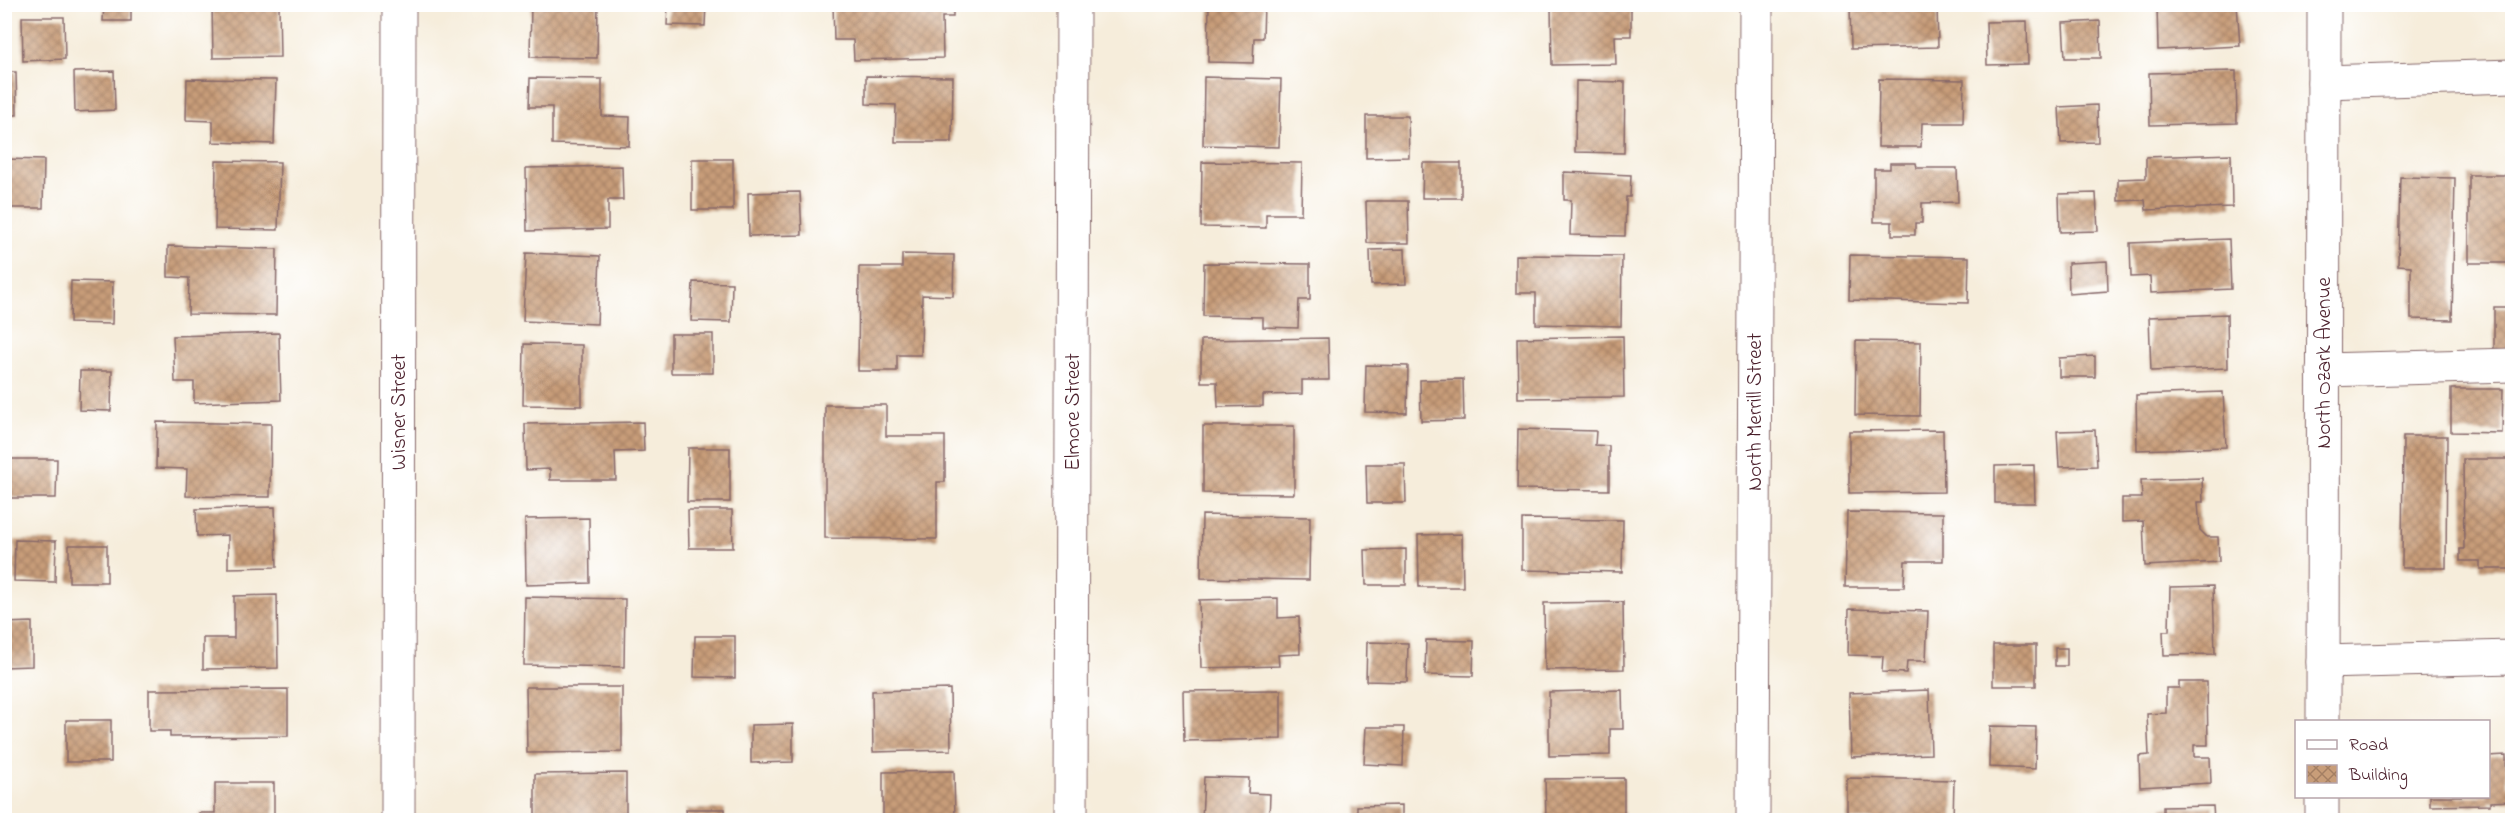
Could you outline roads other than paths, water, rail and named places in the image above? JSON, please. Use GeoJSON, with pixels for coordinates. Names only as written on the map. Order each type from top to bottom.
{"type":"FeatureCollection","features":[{"type":"Feature","properties":{"kind":"street","name":"Wisner Street"},"geometry":{"type":"LineString","coordinates":[[398,820],[399,4]]}},
{"type":"Feature","properties":{"kind":"street","name":"Elmore Street"},"geometry":{"type":"LineString","coordinates":[[1071,820],[1073,4]]}},
{"type":"Feature","properties":{"kind":"street","name":"North Merrill Street"},"geometry":{"type":"LineString","coordinates":[[1753,820],[1756,4]]}},
{"type":"Feature","properties":{"kind":"street","name":"North Ozark Avenue"},"geometry":{"type":"LineString","coordinates":[[2323,720],[2324,4]]}},
{"type":"Feature","properties":{"kind":"street"},"geometry":{"type":"LineString","coordinates":[[2324,82],[2512,76]]}},
{"type":"Feature","properties":{"kind":"street"},"geometry":{"type":"LineString","coordinates":[[2323,370],[2512,365]]}},
{"type":"Feature","properties":{"kind":"street"},"geometry":{"type":"LineString","coordinates":[[2323,662],[2512,657]]}},
{"type":"Feature","properties":{"kind":"street"},"geometry":{"type":"LineString","coordinates":[[2322,798],[2322,820]]}}]}
